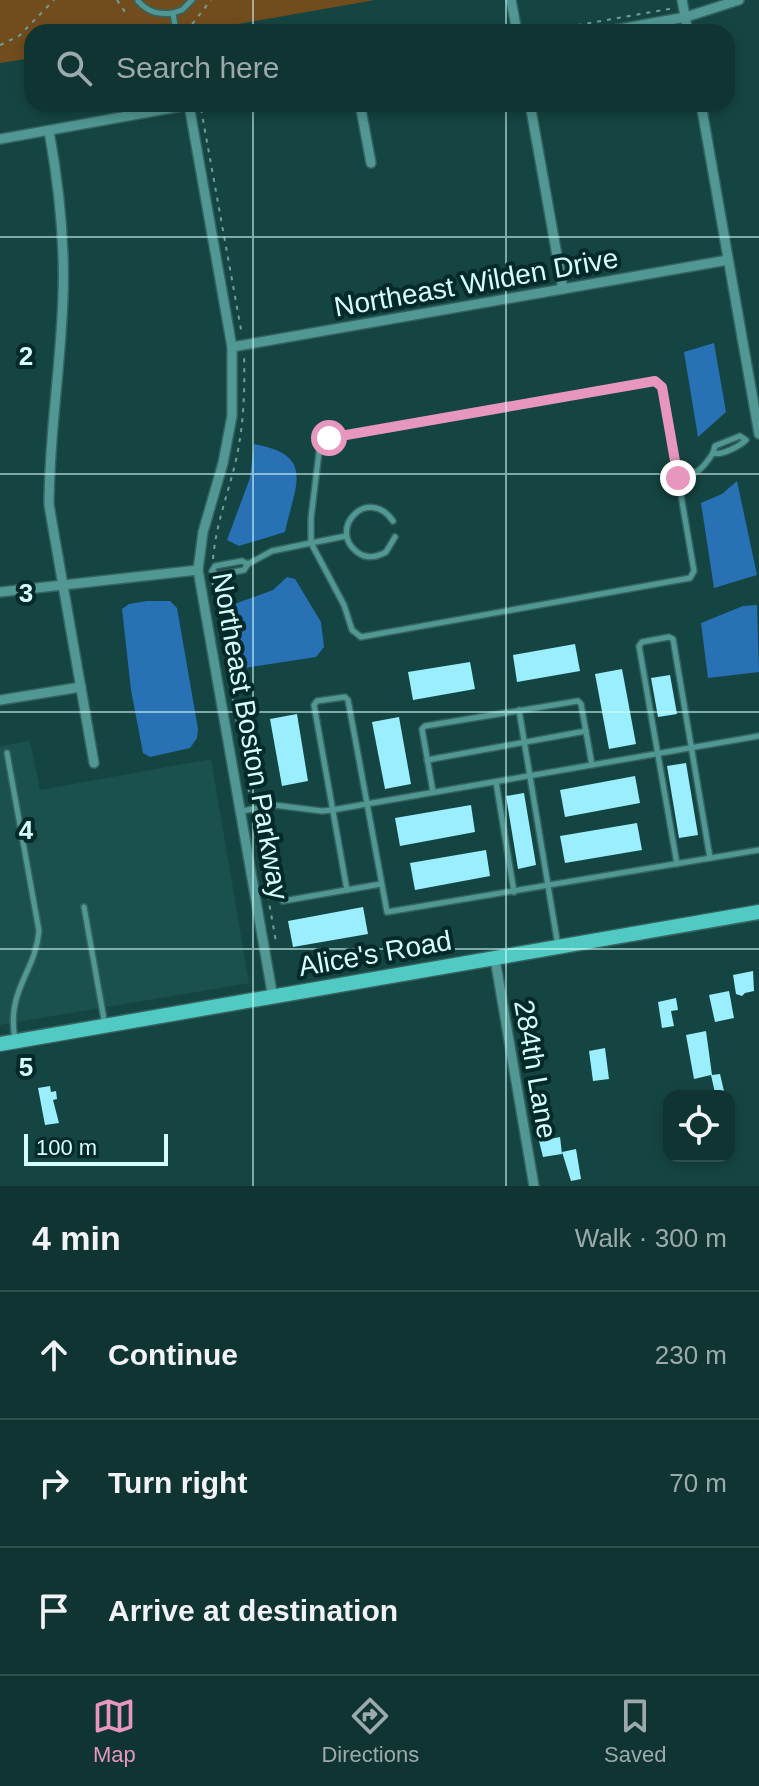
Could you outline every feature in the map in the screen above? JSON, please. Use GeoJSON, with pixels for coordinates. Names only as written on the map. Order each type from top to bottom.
{"type":"FeatureCollection","features":[{"type":"Feature","properties":{"kind":"main road","name":"Alice's Road"},"geometry":{"type":"LineString","coordinates":[[0,1044],[759,912]]}},
{"type":"Feature","properties":{"kind":"street"},"geometry":{"type":"LineString","coordinates":[[511,0],[516,24]]}},
{"type":"Feature","properties":{"kind":"street"},"geometry":{"type":"LineString","coordinates":[[647,24],[686,17],[739,0]]}},
{"type":"Feature","properties":{"kind":"street"},"geometry":{"type":"LineString","coordinates":[[683,3],[687,24]]}},
{"type":"Feature","properties":{"kind":"street"},"geometry":{"type":"LineString","coordinates":[[0,139],[141,112]]}},
{"type":"Feature","properties":{"kind":"street","name":"Northeast Boston Parkway"},"geometry":{"type":"LineString","coordinates":[[192,112],[232,347],[232,416],[223,463],[203,532],[198,570],[273,998]]}},
{"type":"Feature","properties":{"kind":"street"},"geometry":{"type":"LineString","coordinates":[[361,112],[371,163]]}},
{"type":"Feature","properties":{"kind":"street"},"geometry":{"type":"LineString","coordinates":[[531,112],[563,289]]}},
{"type":"Feature","properties":{"kind":"street"},"geometry":{"type":"LineString","coordinates":[[702,112],[759,436]]}},
{"type":"Feature","properties":{"kind":"street"},"geometry":{"type":"LineString","coordinates":[[49,131],[60,189],[63,297],[49,464],[49,505],[94,763]]}},
{"type":"Feature","properties":{"kind":"street","name":"Northeast Wilden Drive"},"geometry":{"type":"LineString","coordinates":[[232,347],[728,260]]}},
{"type":"Feature","properties":{"kind":"street"},"geometry":{"type":"LineString","coordinates":[[0,592],[198,570]]}},
{"type":"Feature","properties":{"kind":"street"},"geometry":{"type":"LineString","coordinates":[[0,700],[81,687]]}},
{"type":"Feature","properties":{"kind":"street","name":"284th Lane"},"geometry":{"type":"LineString","coordinates":[[495,959],[534,1186]]}},
{"type":"Feature","properties":{"kind":"lane"},"geometry":{"type":"LineString","coordinates":[[138,1],[155,13],[173,13],[182,10],[192,0]]}},
{"type":"Feature","properties":{"kind":"lane"},"geometry":{"type":"LineString","coordinates":[[173,13],[175,24]]}},
{"type":"Feature","properties":{"kind":"lane"},"geometry":{"type":"LineString","coordinates":[[655,381],[662,387],[678,478],[694,571],[690,578],[361,637],[352,630],[344,605],[311,543],[320,444],[329,438],[655,381]]}},
{"type":"Feature","properties":{"kind":"lane"},"geometry":{"type":"LineString","coordinates":[[678,478],[696,474],[713,453],[718,455],[759,436]]}},
{"type":"Feature","properties":{"kind":"lane"},"geometry":{"type":"LineString","coordinates":[[393,521],[382,510],[367,507],[349,521],[346,536],[355,551],[371,557],[386,552],[395,537]]}},
{"type":"Feature","properties":{"kind":"lane"},"geometry":{"type":"LineString","coordinates":[[198,570],[212,571],[217,575],[244,570],[248,564],[272,551],[346,536]]}},
{"type":"Feature","properties":{"kind":"lane"},"geometry":{"type":"LineString","coordinates":[[677,864],[639,646],[642,642],[669,637],[673,639],[710,858]]}},
{"type":"Feature","properties":{"kind":"lane"},"geometry":{"type":"LineString","coordinates":[[347,890],[314,705],[317,701],[345,697],[386,910],[390,913],[759,850]]}},
{"type":"Feature","properties":{"kind":"lane"},"geometry":{"type":"LineString","coordinates":[[433,792],[422,729],[425,726],[519,710],[580,701],[592,765]]}},
{"type":"Feature","properties":{"kind":"lane"},"geometry":{"type":"LineString","coordinates":[[519,710],[558,948]]}},
{"type":"Feature","properties":{"kind":"lane"},"geometry":{"type":"LineString","coordinates":[[427,760],[586,731]]}},
{"type":"Feature","properties":{"kind":"lane"},"geometry":{"type":"LineString","coordinates":[[241,812],[280,805],[332,810],[759,736]]}},
{"type":"Feature","properties":{"kind":"lane"},"geometry":{"type":"LineString","coordinates":[[7,753],[39,931],[16,996],[12,1026],[15,1042]]}},
{"type":"Feature","properties":{"kind":"lane"},"geometry":{"type":"LineString","coordinates":[[496,782],[514,892]]}},
{"type":"Feature","properties":{"kind":"lane"},"geometry":{"type":"LineString","coordinates":[[283,901],[381,884]]}},
{"type":"Feature","properties":{"kind":"lane"},"geometry":{"type":"LineString","coordinates":[[84,907],[105,1027]]}},
{"type":"Feature","properties":{"kind":"path"},"geometry":{"type":"LineString","coordinates":[[117,0],[125,12]]}},
{"type":"Feature","properties":{"kind":"path"},"geometry":{"type":"LineString","coordinates":[[192,24],[211,0]]}},
{"type":"Feature","properties":{"kind":"path"},"geometry":{"type":"LineString","coordinates":[[30,24],[51,1]]}},
{"type":"Feature","properties":{"kind":"path"},"geometry":{"type":"LineString","coordinates":[[578,24],[683,3]]}},
{"type":"Feature","properties":{"kind":"path"},"geometry":{"type":"LineString","coordinates":[[0,45],[24,31]]}},
{"type":"Feature","properties":{"kind":"path"},"geometry":{"type":"LineString","coordinates":[[202,112],[243,345],[242,425],[236,462],[219,517],[212,571],[276,942]]}},
{"type":"Feature","properties":{"kind":"shaded area"},"geometry":{"type":"Polygon","coordinates":[[[0,0],[375,0],[238,24],[24,24],[24,59],[0,63],[0,0]]]}},
{"type":"Feature","properties":{"kind":"shaded area"},"geometry":{"type":"Polygon","coordinates":[[[30,741],[40,790],[211,759],[249,983],[0,1025],[0,746],[30,741]]]}},
{"type":"Feature","properties":{"kind":"water"},"geometry":{"type":"Polygon","coordinates":[[[714,343],[726,412],[698,437],[684,352],[714,343]]]}},
{"type":"Feature","properties":{"kind":"water"},"geometry":{"type":"Polygon","coordinates":[[[254,444],[274,449],[294,464],[296,486],[285,532],[239,546],[227,540],[250,478],[254,444]]]}},
{"type":"Feature","properties":{"kind":"water"},"geometry":{"type":"Polygon","coordinates":[[[737,481],[757,575],[714,588],[701,503],[722,494],[737,481]]]}},
{"type":"Feature","properties":{"kind":"water"},"geometry":{"type":"Polygon","coordinates":[[[287,577],[295,579],[321,622],[324,647],[316,657],[244,668],[236,663],[229,606],[273,590],[287,577]]]}},
{"type":"Feature","properties":{"kind":"water"},"geometry":{"type":"Polygon","coordinates":[[[170,601],[177,608],[198,729],[197,738],[190,748],[150,757],[143,753],[131,690],[122,609],[129,604],[170,601]]]}},
{"type":"Feature","properties":{"kind":"water"},"geometry":{"type":"Polygon","coordinates":[[[757,605],[759,672],[708,678],[701,623],[743,606],[757,605]]]}},
{"type":"Feature","properties":{"kind":"building"},"geometry":{"type":"Polygon","coordinates":[[[575,644],[580,671],[517,682],[513,655],[575,644]]]}},
{"type":"Feature","properties":{"kind":"building"},"geometry":{"type":"Polygon","coordinates":[[[470,662],[475,689],[413,700],[408,672],[470,662]]]}},
{"type":"Feature","properties":{"kind":"building"},"geometry":{"type":"Polygon","coordinates":[[[622,669],[636,744],[609,749],[595,674],[622,669]]]}},
{"type":"Feature","properties":{"kind":"building"},"geometry":{"type":"Polygon","coordinates":[[[670,675],[677,714],[658,717],[651,678],[670,675]]]}},
{"type":"Feature","properties":{"kind":"building"},"geometry":{"type":"Polygon","coordinates":[[[297,714],[308,781],[282,786],[270,719],[297,714]]]}},
{"type":"Feature","properties":{"kind":"building"},"geometry":{"type":"Polygon","coordinates":[[[399,717],[411,784],[385,789],[372,722],[399,717]]]}},
{"type":"Feature","properties":{"kind":"building"},"geometry":{"type":"Polygon","coordinates":[[[686,763],[698,835],[679,838],[667,766],[686,763]]]}},
{"type":"Feature","properties":{"kind":"building"},"geometry":{"type":"Polygon","coordinates":[[[635,776],[640,803],[565,817],[560,790],[635,776]]]}},
{"type":"Feature","properties":{"kind":"building"},"geometry":{"type":"Polygon","coordinates":[[[524,793],[536,865],[518,869],[506,796],[524,793]]]}},
{"type":"Feature","properties":{"kind":"building"},"geometry":{"type":"Polygon","coordinates":[[[471,805],[475,832],[400,846],[395,818],[471,805]]]}},
{"type":"Feature","properties":{"kind":"building"},"geometry":{"type":"Polygon","coordinates":[[[637,823],[642,850],[565,863],[560,836],[637,823]]]}},
{"type":"Feature","properties":{"kind":"building"},"geometry":{"type":"Polygon","coordinates":[[[486,850],[490,876],[415,890],[410,863],[486,850]]]}},
{"type":"Feature","properties":{"kind":"building"},"geometry":{"type":"Polygon","coordinates":[[[363,907],[368,934],[293,947],[288,921],[363,907]]]}},
{"type":"Feature","properties":{"kind":"building"},"geometry":{"type":"Polygon","coordinates":[[[753,971],[754,991],[742,996],[736,994],[733,975],[753,971]]]}},
{"type":"Feature","properties":{"kind":"building"},"geometry":{"type":"Polygon","coordinates":[[[729,991],[734,1018],[715,1022],[709,995],[729,991]]]}},
{"type":"Feature","properties":{"kind":"building"},"geometry":{"type":"Polygon","coordinates":[[[676,998],[678,1010],[671,1011],[674,1026],[662,1028],[658,1002],[676,998]]]}},
{"type":"Feature","properties":{"kind":"building"},"geometry":{"type":"Polygon","coordinates":[[[706,1031],[712,1075],[720,1074],[724,1090],[714,1090],[711,1075],[694,1079],[686,1035],[706,1031]]]}},
{"type":"Feature","properties":{"kind":"building"},"geometry":{"type":"Polygon","coordinates":[[[605,1048],[609,1079],[593,1081],[589,1051],[605,1048]]]}},
{"type":"Feature","properties":{"kind":"building"},"geometry":{"type":"Polygon","coordinates":[[[50,1086],[51,1092],[56,1091],[57,1099],[53,1100],[59,1123],[45,1125],[38,1088],[50,1086]]]}},
{"type":"Feature","properties":{"kind":"building"},"geometry":{"type":"Polygon","coordinates":[[[560,1137],[562,1154],[543,1157],[539,1141],[560,1137]]]}},
{"type":"Feature","properties":{"kind":"building"},"geometry":{"type":"Polygon","coordinates":[[[576,1149],[581,1179],[571,1181],[562,1152],[576,1149]]]}},
{"type":"Feature","properties":{"kind":"route"},"geometry":{"type":"LineString","coordinates":[[329,438],[655,381],[662,387],[678,478]]}}]}
